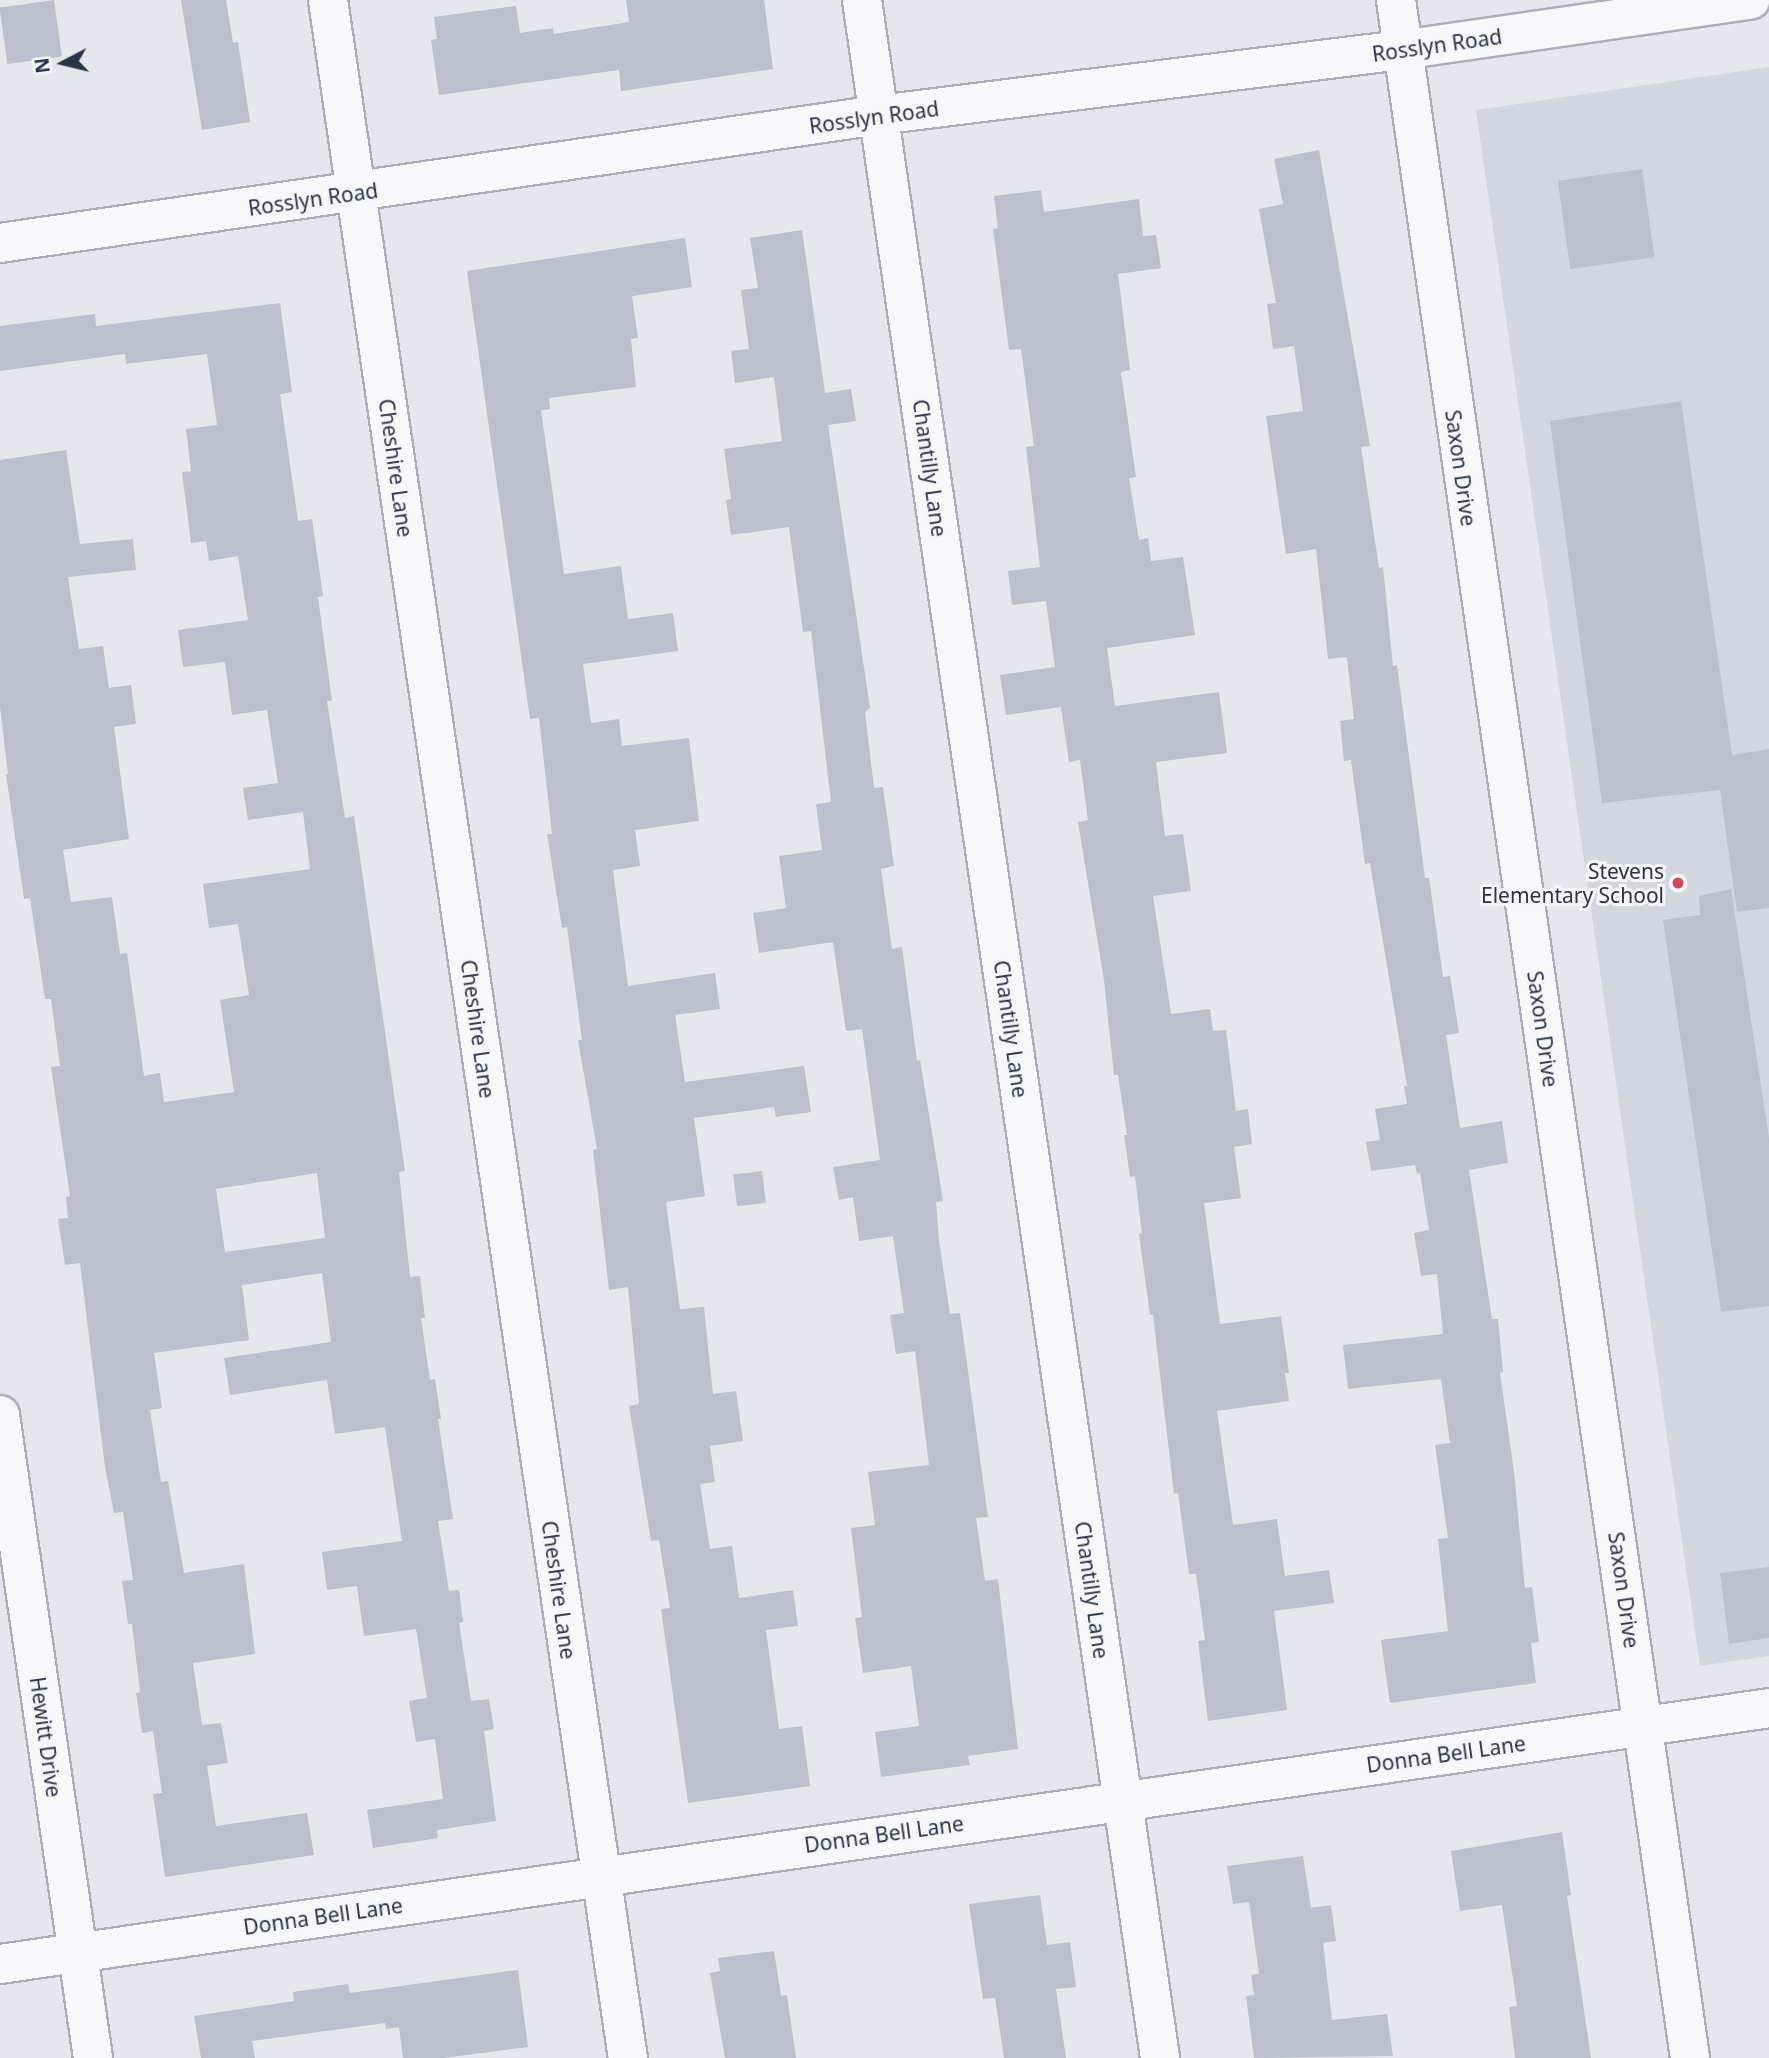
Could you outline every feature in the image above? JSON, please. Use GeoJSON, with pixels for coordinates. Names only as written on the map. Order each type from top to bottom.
{"type":"FeatureCollection","features":[{"type":"Feature","properties":{"kind":"street","name":"Cheshire Lane"},"geometry":{"type":"LineString","coordinates":[[328,0],[628,2058]]}},
{"type":"Feature","properties":{"kind":"street","name":"Chantilly Lane"},"geometry":{"type":"LineString","coordinates":[[862,0],[1160,2058]]}},
{"type":"Feature","properties":{"kind":"street","name":"Saxon Drive"},"geometry":{"type":"LineString","coordinates":[[1396,0],[1401,50],[1690,2058]]}},
{"type":"Feature","properties":{"kind":"street","name":"Rosslyn Road"},"geometry":{"type":"LineString","coordinates":[[0,243],[880,115],[1401,50],[1750,0]]}},
{"type":"Feature","properties":{"kind":"street","name":"Hewitt Drive"},"geometry":{"type":"LineString","coordinates":[[0,1415],[93,2058]]}},
{"type":"Feature","properties":{"kind":"street","name":"Donna Bell Lane"},"geometry":{"type":"LineString","coordinates":[[0,1964],[1769,1708]]}},
{"type":"Feature","properties":{"kind":"shaded area","name":"Stevens Elementary School"},"geometry":{"type":"Polygon","coordinates":[[[1769,67],[1769,1656],[1700,1666],[1476,110],[1769,67]]]}},
{"type":"Feature","properties":{"kind":"building"},"geometry":{"type":"Polygon","coordinates":[[[54,0],[62,56],[7,64],[0,8],[54,0]]]}},
{"type":"Feature","properties":{"kind":"building"},"geometry":{"type":"Polygon","coordinates":[[[181,0],[226,0],[233,43],[238,42],[250,122],[202,130],[181,0]]]}},
{"type":"Feature","properties":{"kind":"building"},"geometry":{"type":"Polygon","coordinates":[[[626,0],[764,0],[773,69],[621,91],[619,70],[439,95],[431,40],[437,39],[434,17],[516,6],[520,33],[553,28],[554,34],[629,22],[626,0]]]}},
{"type":"Feature","properties":{"kind":"building"},"geometry":{"type":"Polygon","coordinates":[[[1319,150],[1370,446],[1361,447],[1379,568],[1383,567],[1393,666],[1397,665],[1425,878],[1429,878],[1443,977],[1450,976],[1459,1033],[1446,1035],[1460,1128],[1502,1121],[1508,1163],[1469,1170],[1492,1319],[1498,1319],[1503,1372],[1500,1373],[1514,1472],[1525,1588],[1532,1587],[1539,1642],[1531,1643],[1536,1683],[1390,1703],[1381,1640],[1448,1631],[1438,1539],[1448,1538],[1435,1445],[1450,1443],[1441,1379],[1348,1389],[1343,1345],[1443,1334],[1437,1274],[1421,1276],[1414,1233],[1429,1230],[1420,1173],[1417,1174],[1415,1165],[1371,1171],[1366,1142],[1380,1140],[1375,1109],[1407,1104],[1404,1086],[1407,1086],[1370,863],[1365,864],[1351,760],[1344,761],[1340,721],[1354,719],[1347,657],[1328,659],[1316,549],[1286,554],[1266,416],[1303,411],[1294,346],[1273,349],[1267,304],[1276,303],[1259,209],[1283,204],[1274,159],[1319,150]]]}},
{"type":"Feature","properties":{"kind":"building"},"geometry":{"type":"Polygon","coordinates":[[[1642,169],[1654,257],[1570,269],[1558,181],[1642,169]]]}},
{"type":"Feature","properties":{"kind":"building"},"geometry":{"type":"Polygon","coordinates":[[[1041,190],[1044,212],[1139,199],[1143,236],[1156,235],[1161,268],[1118,274],[1130,370],[1121,372],[1136,477],[1129,478],[1139,540],[1148,538],[1151,561],[1183,557],[1195,635],[1107,648],[1115,706],[1219,692],[1227,753],[1156,762],[1165,836],[1183,834],[1191,891],[1153,896],[1171,1014],[1210,1009],[1213,1031],[1226,1030],[1236,1111],[1248,1109],[1252,1144],[1234,1147],[1241,1198],[1204,1203],[1220,1324],[1281,1316],[1289,1373],[1285,1373],[1289,1401],[1217,1411],[1233,1525],[1277,1519],[1285,1576],[1329,1570],[1334,1603],[1274,1611],[1287,1710],[1208,1721],[1198,1641],[1205,1640],[1196,1574],[1189,1574],[1178,1493],[1174,1494],[1153,1315],[1150,1315],[1139,1234],[1142,1234],[1135,1176],[1130,1177],[1124,1135],[1127,1135],[1118,1075],[1114,1075],[1104,980],[1078,822],[1088,820],[1080,760],[1069,762],[1061,707],[1006,715],[1000,675],[1055,667],[1046,601],[1012,605],[1008,571],[1040,567],[1026,447],[1034,446],[1021,349],[1009,350],[993,229],[998,228],[994,196],[1041,190]]]}},
{"type":"Feature","properties":{"kind":"building"},"geometry":{"type":"Polygon","coordinates":[[[802,230],[825,393],[851,389],[856,421],[828,425],[870,708],[865,712],[874,788],[883,787],[894,866],[881,869],[892,949],[902,947],[917,1061],[920,1060],[943,1201],[936,1202],[939,1241],[950,1314],[960,1313],[988,1517],[976,1518],[985,1581],[998,1579],[1018,1749],[968,1756],[970,1765],[881,1777],[875,1732],[919,1726],[911,1666],[863,1673],[855,1618],[862,1617],[851,1528],[875,1525],[868,1472],[929,1465],[915,1351],[896,1354],[890,1315],[904,1313],[893,1236],[859,1241],[853,1197],[839,1200],[833,1167],[880,1160],[862,1029],[846,1031],[833,942],[759,953],[753,913],[786,908],[779,856],[822,850],[816,804],[831,802],[811,631],[803,632],[789,527],[731,535],[726,500],[731,499],[724,449],[782,441],[774,377],[735,383],[731,351],[749,349],[741,290],[758,288],[750,238],[802,230]]]}},
{"type":"Feature","properties":{"kind":"building"},"geometry":{"type":"Polygon","coordinates":[[[685,238],[692,287],[632,296],[638,338],[631,339],[636,387],[549,398],[550,409],[541,410],[564,574],[621,566],[628,619],[673,613],[678,651],[583,664],[591,723],[619,719],[622,746],[689,738],[699,821],[635,830],[640,866],[613,870],[628,986],[715,973],[720,1009],[675,1015],[685,1082],[804,1066],[811,1112],[776,1117],[774,1107],[694,1118],[705,1196],[666,1202],[680,1309],[704,1307],[713,1394],[736,1391],[743,1441],[710,1446],[715,1482],[700,1484],[710,1549],[732,1546],[739,1598],[793,1590],[798,1626],[766,1630],[779,1729],[802,1726],[810,1786],[688,1803],[661,1609],[670,1608],[659,1540],[651,1541],[629,1406],[639,1404],[628,1287],[609,1290],[593,1150],[597,1149],[578,1040],[582,1040],[567,927],[562,928],[547,834],[552,834],[539,718],[530,719],[467,271],[685,238]]]}},
{"type":"Feature","properties":{"kind":"building"},"geometry":{"type":"Polygon","coordinates":[[[280,303],[292,392],[280,394],[298,521],[312,519],[323,596],[318,597],[332,701],[327,701],[345,818],[354,816],[405,1171],[399,1172],[410,1277],[420,1276],[425,1318],[421,1318],[430,1380],[435,1379],[441,1419],[438,1419],[453,1519],[438,1521],[449,1591],[459,1590],[463,1622],[459,1623],[471,1701],[489,1699],[494,1729],[484,1731],[496,1821],[437,1830],[438,1838],[373,1848],[367,1810],[443,1799],[435,1739],[416,1742],[409,1701],[427,1698],[416,1629],[364,1636],[357,1586],[327,1590],[322,1552],[402,1541],[385,1427],[335,1434],[327,1380],[230,1395],[224,1358],[331,1342],[322,1273],[242,1285],[249,1340],[154,1353],[162,1408],[150,1410],[161,1482],[168,1481],[184,1573],[244,1564],[255,1654],[193,1663],[202,1725],[221,1723],[228,1763],[207,1766],[216,1826],[307,1813],[314,1855],[165,1877],[153,1794],[162,1793],[153,1731],[142,1733],[136,1693],[140,1692],[132,1624],[128,1624],[122,1581],[133,1580],[123,1512],[114,1513],[105,1467],[80,1263],[65,1265],[58,1219],[68,1218],[66,1197],[70,1196],[51,1067],[60,1066],[51,999],[45,999],[30,898],[24,899],[6,774],[0,707],[0,460],[66,450],[80,544],[133,539],[136,570],[68,577],[79,649],[103,646],[109,688],[131,685],[136,724],[114,727],[129,839],[63,850],[71,902],[112,897],[120,954],[127,953],[144,1076],[160,1073],[164,1102],[234,1092],[220,1000],[249,995],[238,924],[209,928],[203,884],[310,869],[303,812],[248,820],[243,788],[278,783],[267,710],[232,715],[225,662],[183,667],[178,630],[248,620],[238,556],[209,561],[206,541],[191,543],[182,472],[191,471],[186,429],[217,425],[207,354],[126,364],[125,354],[0,371],[0,326],[95,314],[96,326],[280,303]],[[317,1173],[216,1189],[225,1252],[325,1238],[317,1173]]]}},
{"type":"Feature","properties":{"kind":"building"},"geometry":{"type":"Polygon","coordinates":[[[1681,401],[1732,755],[1769,749],[1769,908],[1737,912],[1720,790],[1602,803],[1550,421],[1681,401]]]}},
{"type":"Feature","properties":{"kind":"building"},"geometry":{"type":"Polygon","coordinates":[[[1731,889],[1769,1138],[1769,1306],[1721,1312],[1663,920],[1700,915],[1699,896],[1731,889]]]}},
{"type":"Feature","properties":{"kind":"building"},"geometry":{"type":"Polygon","coordinates":[[[762,1171],[766,1203],[737,1206],[733,1175],[762,1171]]]}},
{"type":"Feature","properties":{"kind":"building"},"geometry":{"type":"Polygon","coordinates":[[[1769,1567],[1769,1638],[1729,1644],[1720,1573],[1769,1567]]]}},
{"type":"Feature","properties":{"kind":"building"},"geometry":{"type":"Polygon","coordinates":[[[1562,1832],[1571,1895],[1567,1896],[1591,2058],[1515,2058],[1509,2007],[1517,2006],[1502,1905],[1460,1911],[1451,1851],[1562,1832]]]}},
{"type":"Feature","properties":{"kind":"building"},"geometry":{"type":"Polygon","coordinates":[[[1303,1856],[1311,1908],[1331,1905],[1336,1941],[1323,1943],[1332,2020],[1387,2014],[1393,2056],[1254,2058],[1246,1996],[1254,1995],[1251,1975],[1259,1974],[1249,1902],[1233,1904],[1227,1866],[1303,1856]]]}},
{"type":"Feature","properties":{"kind":"building"},"geometry":{"type":"Polygon","coordinates":[[[1040,1895],[1047,1945],[1070,1942],[1076,1987],[1056,1989],[1066,2058],[1004,2058],[995,1998],[983,1999],[969,1904],[1040,1895]]]}},
{"type":"Feature","properties":{"kind":"building"},"geometry":{"type":"Polygon","coordinates":[[[774,1951],[781,1996],[787,1995],[796,2058],[725,2058],[710,1973],[720,1971],[718,1958],[774,1951]]]}},
{"type":"Feature","properties":{"kind":"building"},"geometry":{"type":"Polygon","coordinates":[[[518,1970],[528,2047],[443,2058],[403,2058],[399,2027],[386,2029],[385,2023],[252,2041],[255,2058],[201,2058],[194,2016],[294,2001],[293,1992],[348,1984],[350,1993],[518,1970]]]}},
{"type":"Feature","properties":{"kind":"place","name":"Stevens Elementary School"},"geometry":{"type":"Point","coordinates":[1678,883]}}]}
